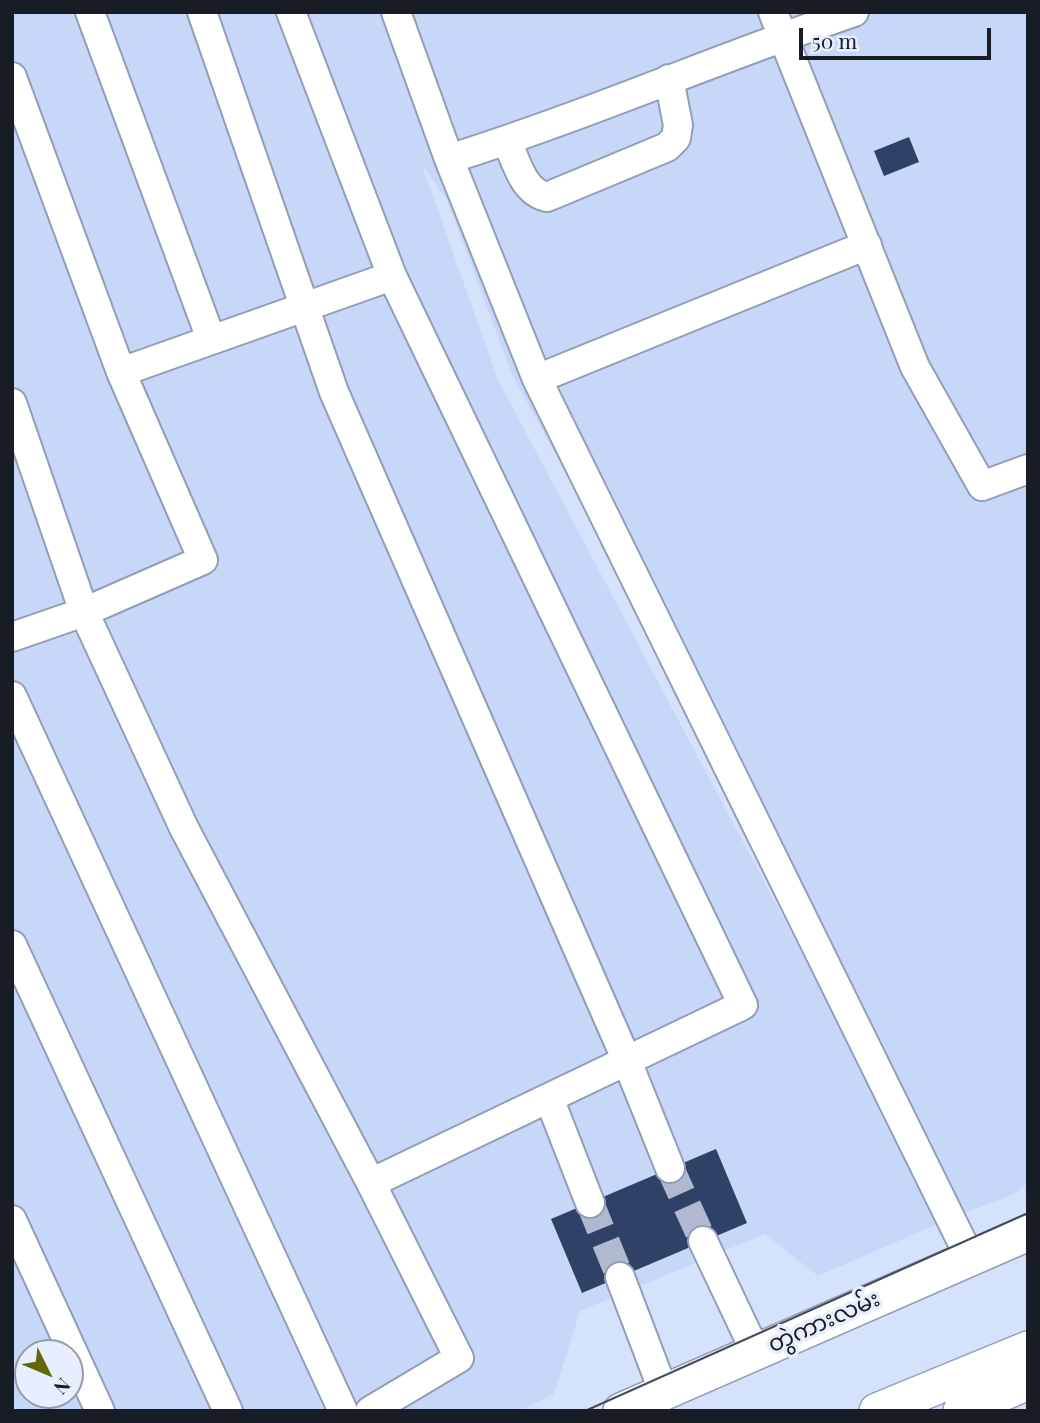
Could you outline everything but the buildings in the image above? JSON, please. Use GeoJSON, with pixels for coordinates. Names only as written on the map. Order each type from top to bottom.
{"type":"FeatureCollection","features":[{"type":"Feature","properties":{"kind":"main road","name":"တွဲကားလမ်း"},"geometry":{"type":"LineString","coordinates":[[621,1411],[1028,1233]]}},
{"type":"Feature","properties":{"kind":"main road"},"geometry":{"type":"LineString","coordinates":[[877,1411],[1028,1349]]}},
{"type":"Feature","properties":{"kind":"main road"},"geometry":{"type":"LineString","coordinates":[[961,1411],[1028,1382]]}},
{"type":"Feature","properties":{"kind":"lane"},"geometry":{"type":"LineString","coordinates":[[90,12],[211,340]]}},
{"type":"Feature","properties":{"kind":"lane"},"geometry":{"type":"LineString","coordinates":[[202,12],[334,392],[627,1060],[670,1168]]}},
{"type":"Feature","properties":{"kind":"lane"},"geometry":{"type":"LineString","coordinates":[[291,12],[392,276],[743,1005],[371,1183]]}},
{"type":"Feature","properties":{"kind":"lane"},"geometry":{"type":"LineString","coordinates":[[396,12],[449,159],[537,379],[970,1258]]}},
{"type":"Feature","properties":{"kind":"lane"},"geometry":{"type":"LineString","coordinates":[[449,159],[507,141],[669,79],[778,24],[854,12]]}},
{"type":"Feature","properties":{"kind":"lane"},"geometry":{"type":"LineString","coordinates":[[778,24],[915,367],[982,486],[1028,469]]}},
{"type":"Feature","properties":{"kind":"lane"},"geometry":{"type":"LineString","coordinates":[[12,77],[121,372],[203,561],[84,612],[12,637]]}},
{"type":"Feature","properties":{"kind":"lane"},"geometry":{"type":"LineString","coordinates":[[507,141],[528,187],[536,195],[547,197],[667,147],[676,138],[678,125],[669,79]]}},
{"type":"Feature","properties":{"kind":"lane"},"geometry":{"type":"LineString","coordinates":[[537,379],[867,245]]}},
{"type":"Feature","properties":{"kind":"lane"},"geometry":{"type":"LineString","coordinates":[[121,372],[392,276]]}},
{"type":"Feature","properties":{"kind":"lane"},"geometry":{"type":"LineString","coordinates":[[12,403],[84,612],[184,828],[371,1183],[459,1358],[370,1411]]}},
{"type":"Feature","properties":{"kind":"lane"},"geometry":{"type":"LineString","coordinates":[[12,696],[343,1411]]}},
{"type":"Feature","properties":{"kind":"lane"},"geometry":{"type":"LineString","coordinates":[[12,946],[228,1411]]}},
{"type":"Feature","properties":{"kind":"lane"},"geometry":{"type":"LineString","coordinates":[[549,1098],[590,1203]]}},
{"type":"Feature","properties":{"kind":"lane"},"geometry":{"type":"LineString","coordinates":[[12,1220],[100,1411]]}},
{"type":"Feature","properties":{"kind":"lane"},"geometry":{"type":"LineString","coordinates":[[703,1241],[748,1336],[760,1350]]}},
{"type":"Feature","properties":{"kind":"lane"},"geometry":{"type":"LineString","coordinates":[[620,1277],[658,1377],[668,1390]]}},
{"type":"Feature","properties":{"kind":"shaded area"},"geometry":{"type":"Polygon","coordinates":[[[12,12],[1028,12],[1028,1183],[1014,1194],[965,1213],[512,374],[447,200],[422,165],[498,380],[944,1221],[818,1276],[765,1234],[580,1311],[554,1394],[519,1411],[12,1411],[12,12]]]}},
{"type":"Feature","properties":{"kind":"tunnel"},"geometry":{"type":"LineString","coordinates":[[670,1168],[703,1241]]}},
{"type":"Feature","properties":{"kind":"tunnel"},"geometry":{"type":"LineString","coordinates":[[590,1203],[620,1277]]}},
{"type":"Feature","properties":{"kind":"tram line"},"geometry":{"type":"LineString","coordinates":[[585,1411],[1028,1213]]}}]}
